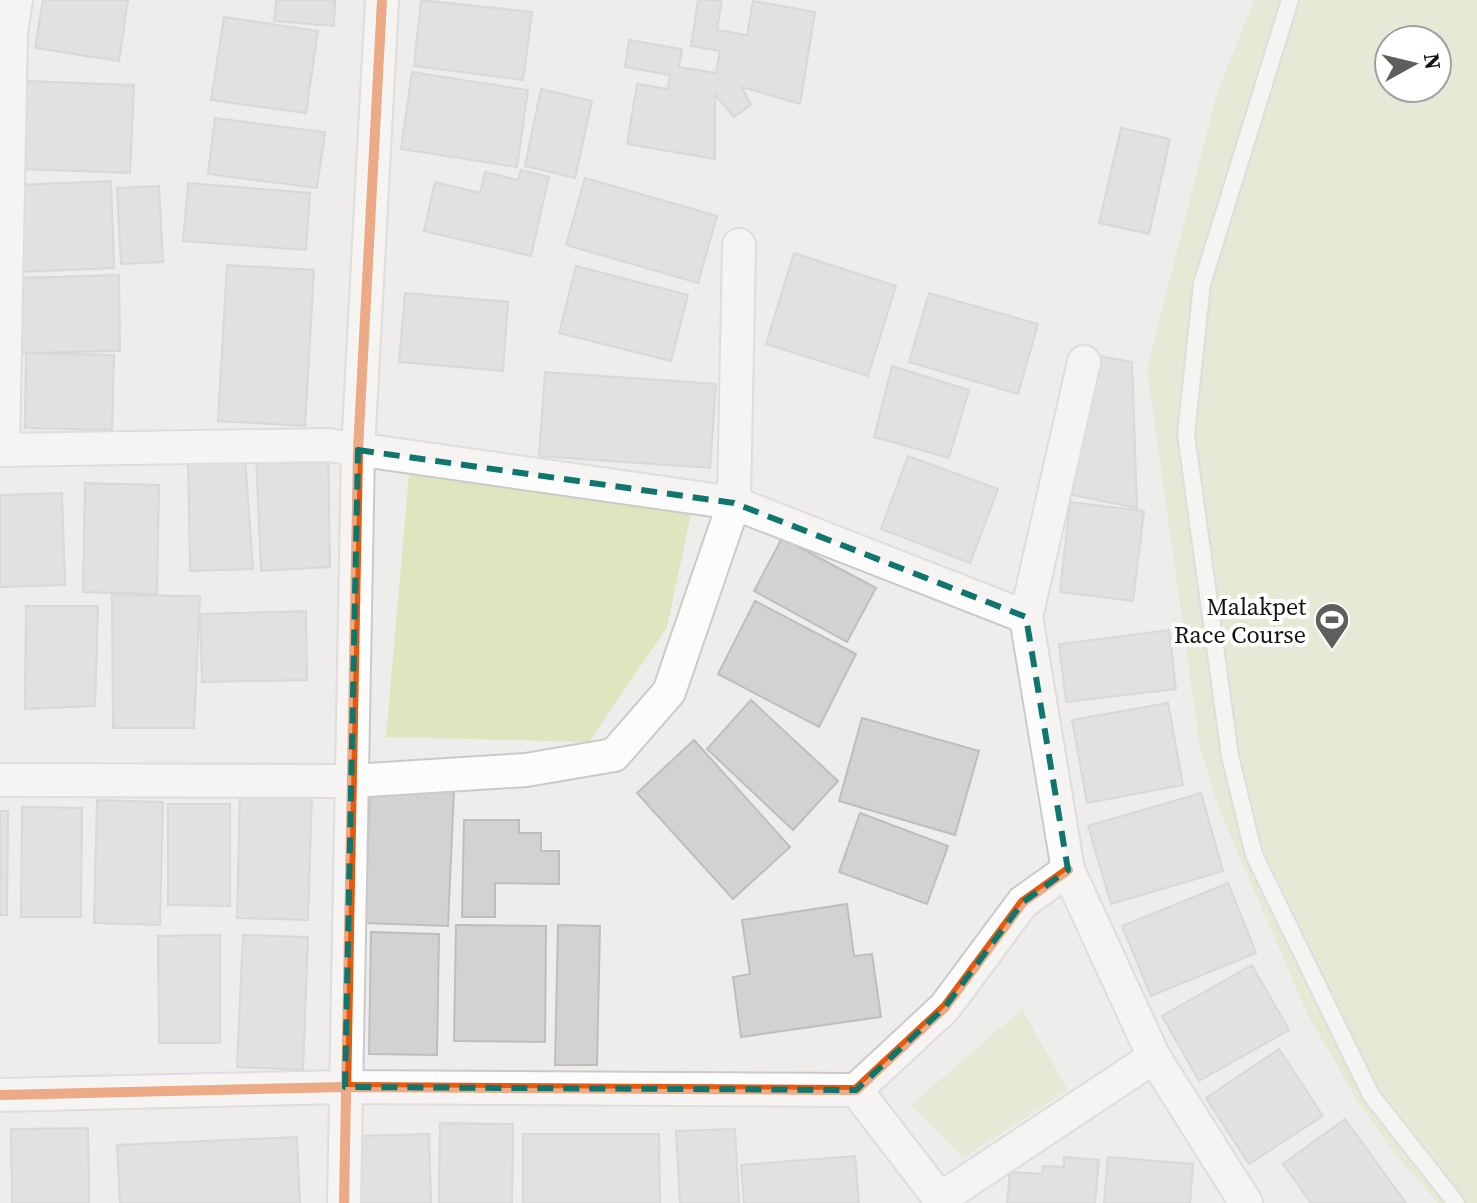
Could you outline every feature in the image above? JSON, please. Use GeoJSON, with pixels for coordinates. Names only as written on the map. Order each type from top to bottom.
{"type":"FeatureCollection","features":[{"type":"Feature","properties":{"kind":"street"},"geometry":{"type":"LineString","coordinates":[[16,0],[11,32],[2,450],[328,445],[734,503],[1026,617]]}},
{"type":"Feature","properties":{"kind":"street"},"geometry":{"type":"LineString","coordinates":[[344,1203],[358,450],[382,0]]}},
{"type":"Feature","properties":{"kind":"street"},"geometry":{"type":"LineString","coordinates":[[0,780],[352,781],[526,770],[614,755],[669,692],[734,503],[739,245]]}},
{"type":"Feature","properties":{"kind":"street"},"geometry":{"type":"LineString","coordinates":[[1084,362],[1026,617],[1068,870],[1154,1057],[1246,1203]]}},
{"type":"Feature","properties":{"kind":"street"},"geometry":{"type":"LineString","coordinates":[[0,1095],[345,1087],[856,1090],[945,1007],[1023,902],[1068,870]]}},
{"type":"Feature","properties":{"kind":"street"},"geometry":{"type":"LineString","coordinates":[[856,1090],[940,1201],[1154,1057]]}},
{"type":"Feature","properties":{"kind":"lane"},"geometry":{"type":"LineString","coordinates":[[1290,0],[1202,284],[1186,434],[1230,756],[1254,855],[1371,1095],[1456,1203]]}},
{"type":"Feature","properties":{"kind":"highlighted area"},"geometry":{"type":"Polygon","coordinates":[[[358,450],[734,503],[1026,617],[1068,870],[1023,902],[945,1007],[856,1090],[345,1087],[358,450]]]}},
{"type":"Feature","properties":{"kind":"green space","name":"Malakpet Race Course"},"geometry":{"type":"Polygon","coordinates":[[[1254,0],[1477,0],[1477,1203],[1438,1203],[1395,1154],[1355,1097],[1307,1013],[1218,807],[1200,748],[1147,370],[1216,96],[1254,0]]]}},
{"type":"Feature","properties":{"kind":"green space"},"geometry":{"type":"Polygon","coordinates":[[[409,474],[691,514],[667,627],[589,742],[386,737],[409,474]]]}},
{"type":"Feature","properties":{"kind":"green space"},"geometry":{"type":"Polygon","coordinates":[[[1022,1009],[1068,1090],[963,1158],[911,1105],[1022,1009]]]}},
{"type":"Feature","properties":{"kind":"building"},"geometry":{"type":"Polygon","coordinates":[[[43,0],[128,0],[119,61],[35,48],[43,0]]]}},
{"type":"Feature","properties":{"kind":"building"},"geometry":{"type":"Polygon","coordinates":[[[276,0],[335,0],[334,26],[274,21],[276,0]]]}},
{"type":"Feature","properties":{"kind":"building"},"geometry":{"type":"Polygon","coordinates":[[[421,0],[532,12],[523,80],[414,66],[421,0]]]}},
{"type":"Feature","properties":{"kind":"building"},"geometry":{"type":"Polygon","coordinates":[[[698,0],[722,0],[717,30],[747,35],[753,1],[815,12],[800,104],[742,87],[751,105],[734,117],[715,95],[715,159],[627,144],[637,84],[668,89],[670,75],[625,67],[629,40],[682,49],[679,67],[716,73],[720,51],[691,46],[698,0]]]}},
{"type":"Feature","properties":{"kind":"building"},"geometry":{"type":"Polygon","coordinates":[[[224,17],[318,31],[306,113],[211,100],[224,17]]]}},
{"type":"Feature","properties":{"kind":"building"},"geometry":{"type":"Polygon","coordinates":[[[412,72],[528,90],[517,167],[401,149],[412,72]]]}},
{"type":"Feature","properties":{"kind":"building"},"geometry":{"type":"Polygon","coordinates":[[[26,81],[134,85],[130,173],[22,169],[26,81]]]}},
{"type":"Feature","properties":{"kind":"building"},"geometry":{"type":"Polygon","coordinates":[[[541,89],[592,101],[575,178],[525,166],[541,89]]]}},
{"type":"Feature","properties":{"kind":"building"},"geometry":{"type":"Polygon","coordinates":[[[215,118],[325,132],[317,188],[208,174],[215,118]]]}},
{"type":"Feature","properties":{"kind":"building"},"geometry":{"type":"Polygon","coordinates":[[[1121,128],[1170,139],[1149,234],[1099,223],[1121,128]]]}},
{"type":"Feature","properties":{"kind":"building"},"geometry":{"type":"Polygon","coordinates":[[[521,170],[549,177],[531,256],[424,231],[435,182],[480,193],[485,172],[518,180],[521,170]]]}},
{"type":"Feature","properties":{"kind":"building"},"geometry":{"type":"Polygon","coordinates":[[[585,178],[717,216],[698,283],[566,245],[585,178]]]}},
{"type":"Feature","properties":{"kind":"building"},"geometry":{"type":"Polygon","coordinates":[[[111,181],[114,268],[19,272],[16,185],[111,181]]]}},
{"type":"Feature","properties":{"kind":"building"},"geometry":{"type":"Polygon","coordinates":[[[188,183],[310,193],[306,250],[183,241],[188,183]]]}},
{"type":"Feature","properties":{"kind":"building"},"geometry":{"type":"Polygon","coordinates":[[[159,186],[163,262],[121,264],[117,188],[159,186]]]}},
{"type":"Feature","properties":{"kind":"building"},"geometry":{"type":"Polygon","coordinates":[[[794,253],[896,286],[868,376],[766,344],[794,253]]]}},
{"type":"Feature","properties":{"kind":"building"},"geometry":{"type":"Polygon","coordinates":[[[227,265],[314,270],[305,426],[218,421],[227,265]]]}},
{"type":"Feature","properties":{"kind":"building"},"geometry":{"type":"Polygon","coordinates":[[[576,266],[688,295],[671,361],[559,333],[576,266]]]}},
{"type":"Feature","properties":{"kind":"building"},"geometry":{"type":"Polygon","coordinates":[[[119,275],[120,351],[22,353],[20,278],[119,275]]]}},
{"type":"Feature","properties":{"kind":"building"},"geometry":{"type":"Polygon","coordinates":[[[405,293],[508,302],[503,371],[399,362],[405,293]]]}},
{"type":"Feature","properties":{"kind":"building"},"geometry":{"type":"Polygon","coordinates":[[[929,293],[1038,324],[1018,394],[909,362],[929,293]]]}},
{"type":"Feature","properties":{"kind":"building"},"geometry":{"type":"Polygon","coordinates":[[[26,353],[114,355],[112,430],[25,428],[26,353]]]}},
{"type":"Feature","properties":{"kind":"building"},"geometry":{"type":"Polygon","coordinates":[[[1100,356],[1132,362],[1137,508],[1072,495],[1100,356]]]}},
{"type":"Feature","properties":{"kind":"building"},"geometry":{"type":"Polygon","coordinates":[[[892,366],[969,390],[949,458],[874,437],[892,366]]]}},
{"type":"Feature","properties":{"kind":"building"},"geometry":{"type":"Polygon","coordinates":[[[545,372],[716,384],[710,468],[539,456],[545,372]]]}},
{"type":"Feature","properties":{"kind":"building"},"geometry":{"type":"Polygon","coordinates":[[[328,445],[330,567],[261,571],[256,453],[328,445]]]}},
{"type":"Feature","properties":{"kind":"building"},"geometry":{"type":"Polygon","coordinates":[[[908,456],[998,489],[970,563],[881,529],[908,456]]]}},
{"type":"Feature","properties":{"kind":"building"},"geometry":{"type":"Polygon","coordinates":[[[245,457],[253,569],[190,571],[188,458],[245,457]]]}},
{"type":"Feature","properties":{"kind":"building"},"geometry":{"type":"Polygon","coordinates":[[[85,483],[159,485],[157,594],[83,592],[85,483]]]}},
{"type":"Feature","properties":{"kind":"building"},"geometry":{"type":"Polygon","coordinates":[[[62,493],[65,585],[0,587],[0,495],[62,493]]]}},
{"type":"Feature","properties":{"kind":"building"},"geometry":{"type":"Polygon","coordinates":[[[1070,502],[1144,511],[1133,601],[1060,592],[1070,502]]]}},
{"type":"Feature","properties":{"kind":"building"},"geometry":{"type":"Polygon","coordinates":[[[782,538],[876,588],[847,642],[754,591],[782,538]]]}},
{"type":"Feature","properties":{"kind":"building"},"geometry":{"type":"Polygon","coordinates":[[[112,595],[200,596],[194,728],[113,728],[112,595]]]}},
{"type":"Feature","properties":{"kind":"building"},"geometry":{"type":"Polygon","coordinates":[[[755,601],[856,654],[819,727],[718,674],[755,601]]]}},
{"type":"Feature","properties":{"kind":"building"},"geometry":{"type":"Polygon","coordinates":[[[26,606],[98,606],[95,706],[25,709],[26,606]]]}},
{"type":"Feature","properties":{"kind":"building"},"geometry":{"type":"Polygon","coordinates":[[[306,611],[307,680],[202,682],[200,614],[306,611]]]}},
{"type":"Feature","properties":{"kind":"building"},"geometry":{"type":"Polygon","coordinates":[[[1169,630],[1176,689],[1066,702],[1059,644],[1169,630]]]}},
{"type":"Feature","properties":{"kind":"building"},"geometry":{"type":"Polygon","coordinates":[[[751,700],[838,781],[793,830],[707,749],[751,700]]]}},
{"type":"Feature","properties":{"kind":"building"},"geometry":{"type":"Polygon","coordinates":[[[1168,703],[1183,785],[1087,803],[1072,720],[1168,703]]]}},
{"type":"Feature","properties":{"kind":"building"},"geometry":{"type":"Polygon","coordinates":[[[862,718],[979,751],[955,835],[839,801],[862,718]]]}},
{"type":"Feature","properties":{"kind":"building"},"geometry":{"type":"Polygon","coordinates":[[[694,740],[790,847],[733,899],[637,793],[694,740]]]}},
{"type":"Feature","properties":{"kind":"building"},"geometry":{"type":"Polygon","coordinates":[[[370,787],[454,790],[448,926],[365,923],[370,787]]]}},
{"type":"Feature","properties":{"kind":"building"},"geometry":{"type":"Polygon","coordinates":[[[240,791],[312,793],[308,920],[237,918],[240,791]]]}},
{"type":"Feature","properties":{"kind":"building"},"geometry":{"type":"Polygon","coordinates":[[[1201,793],[1223,871],[1111,904],[1088,826],[1201,793]]]}},
{"type":"Feature","properties":{"kind":"building"},"geometry":{"type":"Polygon","coordinates":[[[97,800],[163,802],[160,925],[94,923],[97,800]]]}},
{"type":"Feature","properties":{"kind":"building"},"geometry":{"type":"Polygon","coordinates":[[[168,804],[230,804],[230,906],[168,905],[168,804]]]}},
{"type":"Feature","properties":{"kind":"building"},"geometry":{"type":"Polygon","coordinates":[[[22,807],[82,808],[81,917],[21,917],[22,807]]]}},
{"type":"Feature","properties":{"kind":"building"},"geometry":{"type":"Polygon","coordinates":[[[0,811],[8,811],[7,915],[0,915],[0,811]]]}},
{"type":"Feature","properties":{"kind":"building"},"geometry":{"type":"Polygon","coordinates":[[[860,813],[948,846],[927,904],[839,872],[860,813]]]}},
{"type":"Feature","properties":{"kind":"building"},"geometry":{"type":"Polygon","coordinates":[[[464,820],[519,820],[519,833],[541,833],[541,851],[559,851],[559,884],[495,883],[495,917],[462,917],[464,820]]]}},
{"type":"Feature","properties":{"kind":"building"},"geometry":{"type":"Polygon","coordinates":[[[1228,883],[1256,953],[1151,996],[1122,926],[1228,883]]]}},
{"type":"Feature","properties":{"kind":"building"},"geometry":{"type":"Polygon","coordinates":[[[847,904],[854,956],[872,954],[881,1017],[741,1037],[733,977],[750,974],[742,920],[847,904]]]}},
{"type":"Feature","properties":{"kind":"building"},"geometry":{"type":"Polygon","coordinates":[[[456,925],[546,926],[545,1042],[454,1041],[456,925]]]}},
{"type":"Feature","properties":{"kind":"building"},"geometry":{"type":"Polygon","coordinates":[[[558,925],[600,926],[597,1065],[555,1065],[558,925]]]}},
{"type":"Feature","properties":{"kind":"building"},"geometry":{"type":"Polygon","coordinates":[[[371,932],[439,934],[437,1055],[369,1054],[371,932]]]}},
{"type":"Feature","properties":{"kind":"building"},"geometry":{"type":"Polygon","coordinates":[[[220,935],[220,1043],[159,1043],[158,936],[220,935]]]}},
{"type":"Feature","properties":{"kind":"building"},"geometry":{"type":"Polygon","coordinates":[[[243,935],[308,937],[303,1070],[237,1067],[243,935]]]}},
{"type":"Feature","properties":{"kind":"building"},"geometry":{"type":"Polygon","coordinates":[[[1252,965],[1289,1030],[1199,1081],[1162,1016],[1252,965]]]}},
{"type":"Feature","properties":{"kind":"building"},"geometry":{"type":"Polygon","coordinates":[[[1279,1049],[1323,1116],[1249,1164],[1206,1098],[1279,1049]]]}},
{"type":"Feature","properties":{"kind":"building"},"geometry":{"type":"Polygon","coordinates":[[[1345,1119],[1406,1203],[1311,1203],[1283,1164],[1345,1119]]]}},
{"type":"Feature","properties":{"kind":"building"},"geometry":{"type":"Polygon","coordinates":[[[440,1123],[513,1124],[512,1203],[439,1203],[440,1123]]]}},
{"type":"Feature","properties":{"kind":"building"},"geometry":{"type":"Polygon","coordinates":[[[88,1128],[89,1203],[12,1203],[11,1129],[88,1128]]]}},
{"type":"Feature","properties":{"kind":"building"},"geometry":{"type":"Polygon","coordinates":[[[735,1129],[739,1203],[680,1203],[676,1131],[735,1129]]]}},
{"type":"Feature","properties":{"kind":"building"},"geometry":{"type":"Polygon","coordinates":[[[429,1134],[431,1203],[360,1203],[358,1136],[429,1134]]]}},
{"type":"Feature","properties":{"kind":"building"},"geometry":{"type":"Polygon","coordinates":[[[523,1134],[659,1134],[660,1203],[523,1203],[523,1134]]]}},
{"type":"Feature","properties":{"kind":"building"},"geometry":{"type":"Polygon","coordinates":[[[297,1137],[300,1203],[120,1203],[117,1145],[297,1137]]]}},
{"type":"Feature","properties":{"kind":"building"},"geometry":{"type":"Polygon","coordinates":[[[855,1156],[859,1203],[744,1203],[741,1165],[855,1156]]]}},
{"type":"Feature","properties":{"kind":"building"},"geometry":{"type":"Polygon","coordinates":[[[1064,1157],[1099,1160],[1095,1203],[1007,1203],[1010,1172],[1042,1174],[1043,1166],[1064,1167],[1064,1157]]]}},
{"type":"Feature","properties":{"kind":"building"},"geometry":{"type":"Polygon","coordinates":[[[1108,1157],[1193,1164],[1190,1203],[1104,1203],[1108,1157]]]}},
{"type":"Feature","properties":{"kind":"cycle path"},"geometry":{"type":"LineString","coordinates":[[344,1203],[358,450],[382,0]]}},
{"type":"Feature","properties":{"kind":"cycle path"},"geometry":{"type":"LineString","coordinates":[[0,1095],[345,1087],[856,1090],[945,1007],[1023,902],[1068,870]]}},
{"type":"Feature","properties":{"kind":"place","name":"Malakpet Race Course"},"geometry":{"type":"Point","coordinates":[1332,651]}}]}
